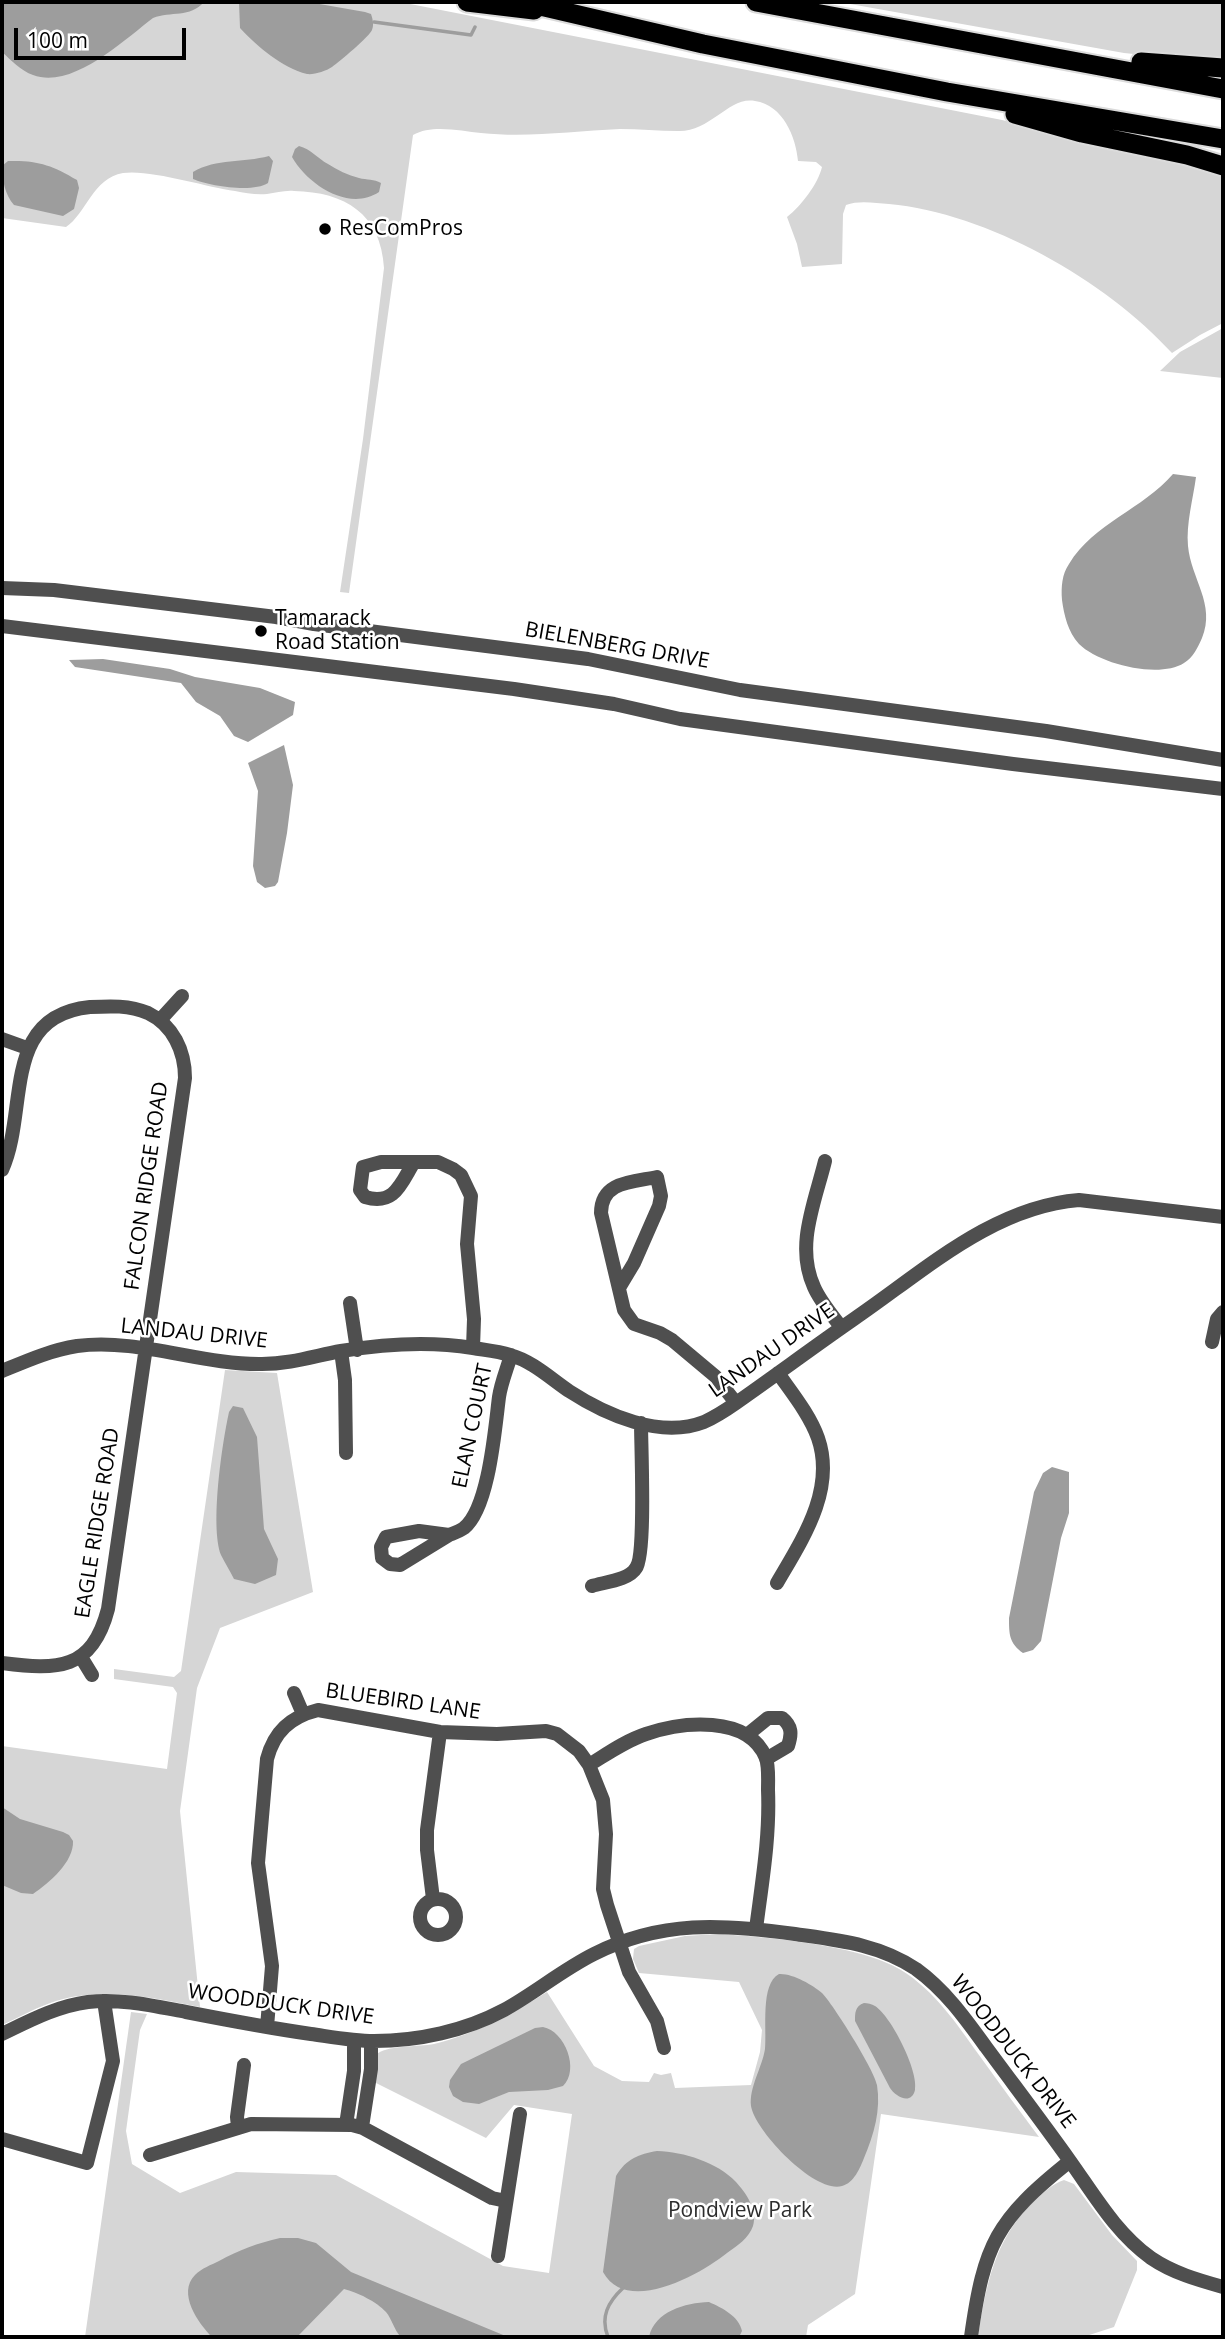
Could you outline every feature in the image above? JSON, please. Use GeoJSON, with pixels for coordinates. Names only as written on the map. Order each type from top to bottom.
{"type":"FeatureCollection","features":[{"type":"Feature","properties":{"kind":"highway"},"geometry":{"type":"LineString","coordinates":[[467,2],[587,16]]}},
{"type":"Feature","properties":{"kind":"highway"},"geometry":{"type":"LineString","coordinates":[[523,2],[703,44],[913,85],[1223,139]]}},
{"type":"Feature","properties":{"kind":"highway"},"geometry":{"type":"LineString","coordinates":[[756,2],[1223,89]]}},
{"type":"Feature","properties":{"kind":"highway"},"geometry":{"type":"LineString","coordinates":[[1023,50],[1223,68]]}},
{"type":"Feature","properties":{"kind":"highway"},"geometry":{"type":"LineString","coordinates":[[913,85],[1082,133],[1187,155],[1223,166]]}},
{"type":"Feature","properties":{"kind":"street","name":"BIELENBERG DRIVE"},"geometry":{"type":"LineString","coordinates":[[2,587],[54,590],[276,617],[588,659],[740,690],[1046,731],[1223,760]]}},
{"type":"Feature","properties":{"kind":"street"},"geometry":{"type":"LineString","coordinates":[[2,626],[514,689],[614,704],[693,721],[1223,789]]}},
{"type":"Feature","properties":{"kind":"street"},"geometry":{"type":"LineString","coordinates":[[2,1170],[9,1150],[27,1048],[45,1024],[60,1014],[80,1008],[122,1006],[160,1019],[182,996]]}},
{"type":"Feature","properties":{"kind":"street","name":"FALCON RIDGE ROAD"},"geometry":{"type":"LineString","coordinates":[[145,1349],[185,1078],[185,1062],[179,1046],[160,1019]]}},
{"type":"Feature","properties":{"kind":"street"},"geometry":{"type":"LineString","coordinates":[[2,1039],[27,1048]]}},
{"type":"Feature","properties":{"kind":"street"},"geometry":{"type":"LineString","coordinates":[[825,1161],[806,1240],[806,1265],[814,1290],[841,1327]]}},
{"type":"Feature","properties":{"kind":"street"},"geometry":{"type":"LineString","coordinates":[[414,1162],[438,1162],[453,1169],[461,1175],[471,1196],[467,1244],[474,1319],[473,1348]]}},
{"type":"Feature","properties":{"kind":"street"},"geometry":{"type":"LineString","coordinates":[[619,1288],[634,1263],[659,1206],[661,1196],[657,1177],[617,1185],[609,1189],[601,1203],[601,1213],[624,1310],[634,1324],[672,1340],[715,1376],[736,1403]]}},
{"type":"Feature","properties":{"kind":"street","name":"LANDAU DRIVE"},"geometry":{"type":"LineString","coordinates":[[2,1371],[48,1353],[79,1346],[145,1349],[260,1364],[301,1362],[341,1352],[419,1344],[473,1348],[511,1355],[533,1366],[587,1402],[641,1423],[687,1426],[702,1422],[736,1403],[957,1247],[1012,1217],[1055,1202],[1090,1201],[1223,1217]]}},
{"type":"Feature","properties":{"kind":"street"},"geometry":{"type":"LineString","coordinates":[[350,1303],[357,1350]]}},
{"type":"Feature","properties":{"kind":"street"},"geometry":{"type":"LineString","coordinates":[[1212,1342],[1217,1319],[1223,1312]]}},
{"type":"Feature","properties":{"kind":"street","name":"EAGLE RIDGE ROAD"},"geometry":{"type":"LineString","coordinates":[[81,1657],[94,1645],[103,1629],[108,1609],[145,1349]]}},
{"type":"Feature","properties":{"kind":"street"},"geometry":{"type":"LineString","coordinates":[[341,1352],[345,1380],[346,1453]]}},
{"type":"Feature","properties":{"kind":"street","name":"ELAN COURT"},"geometry":{"type":"LineString","coordinates":[[449,1535],[464,1528],[474,1516],[488,1474],[500,1395],[511,1355]]}},
{"type":"Feature","properties":{"kind":"street"},"geometry":{"type":"LineString","coordinates":[[777,1583],[799,1545],[819,1501],[824,1476],[818,1436],[778,1373]]}},
{"type":"Feature","properties":{"kind":"street"},"geometry":{"type":"LineString","coordinates":[[592,1586],[624,1577],[636,1570],[638,1565],[641,1536],[641,1423]]}},
{"type":"Feature","properties":{"kind":"street"},"geometry":{"type":"LineString","coordinates":[[2,1663],[51,1667],[67,1664],[81,1657],[92,1675]]}},
{"type":"Feature","properties":{"kind":"street"},"geometry":{"type":"LineString","coordinates":[[294,1693],[303,1714]]}},
{"type":"Feature","properties":{"kind":"street","name":"BLUEBIRD LANE"},"geometry":{"type":"LineString","coordinates":[[267,2027],[272,1966],[258,1863],[267,1759],[270,1746],[288,1722],[318,1710],[440,1732],[477,1734],[546,1731],[569,1741],[589,1765],[603,1800],[606,1834],[603,1889],[618,1944],[636,1986],[657,2021],[664,2048]]}},
{"type":"Feature","properties":{"kind":"street"},"geometry":{"type":"LineString","coordinates":[[747,1735],[768,1718],[782,1718],[787,1722],[791,1729],[788,1746],[766,1759]]}},
{"type":"Feature","properties":{"kind":"street"},"geometry":{"type":"LineString","coordinates":[[589,1765],[626,1742],[667,1728],[714,1726],[737,1729],[747,1735],[766,1759],[768,1837],[756,1929]]}},
{"type":"Feature","properties":{"kind":"street"},"geometry":{"type":"LineString","coordinates":[[433,1899],[427,1830],[440,1732]]}},
{"type":"Feature","properties":{"kind":"street","name":"WOODDUCK DRIVE"},"geometry":{"type":"LineString","coordinates":[[2,2034],[52,2011],[84,2002],[104,2001],[148,2005],[354,2040],[429,2036],[478,2022],[503,2011],[577,1963],[618,1944],[685,1927],[733,1926],[853,1942],[892,1955],[915,1968],[954,2003],[1112,2222],[1132,2244],[1154,2261],[1181,2274],[1223,2287]]}},
{"type":"Feature","properties":{"kind":"street"},"geometry":{"type":"LineString","coordinates":[[2,2139],[87,2163],[112,2068],[113,2054],[104,2001]]}},
{"type":"Feature","properties":{"kind":"street"},"geometry":{"type":"LineString","coordinates":[[346,2125],[354,2071],[354,2040]]}},
{"type":"Feature","properties":{"kind":"street"},"geometry":{"type":"LineString","coordinates":[[362,2127],[371,2069],[371,2041]]}},
{"type":"Feature","properties":{"kind":"street"},"geometry":{"type":"LineString","coordinates":[[238,2127],[244,2065]]}},
{"type":"Feature","properties":{"kind":"street"},"geometry":{"type":"LineString","coordinates":[[498,2256],[520,2114]]}},
{"type":"Feature","properties":{"kind":"street"},"geometry":{"type":"LineString","coordinates":[[150,2155],[254,2123],[362,2127],[488,2196],[506,2201]]}},
{"type":"Feature","properties":{"kind":"street"},"geometry":{"type":"LineString","coordinates":[[971,2337],[982,2272],[995,2240],[1019,2205],[1070,2161]]}},
{"type":"Feature","properties":{"kind":"green space"},"geometry":{"type":"Polygon","coordinates":[[[2,2],[400,2],[1002,120],[1194,168],[1223,177],[1223,323],[1172,353],[1114,300],[1042,255],[965,221],[927,210],[889,204],[862,202],[846,205],[843,214],[842,264],[802,267],[787,217],[808,194],[822,167],[816,162],[798,161],[791,133],[780,115],[765,104],[755,101],[737,104],[690,130],[620,129],[516,135],[447,129],[421,132],[413,135],[349,593],[340,592],[363,439],[384,268],[376,233],[368,220],[357,210],[329,196],[291,191],[251,194],[134,172],[113,176],[104,182],[66,227],[2,218],[2,2]]]}},
{"type":"Feature","properties":{"kind":"green space"},"geometry":{"type":"Polygon","coordinates":[[[839,2],[1223,2],[1223,63],[1124,53],[839,2]]]}},
{"type":"Feature","properties":{"kind":"green space"},"geometry":{"type":"Polygon","coordinates":[[[1223,328],[1223,378],[1160,371],[1180,352],[1223,328]]]}},
{"type":"Feature","properties":{"kind":"green space"},"geometry":{"type":"Polygon","coordinates":[[[225,1370],[277,1373],[313,1592],[220,1628],[197,1688],[180,1811],[200,2007],[128,1995],[92,1994],[56,2001],[2,2025],[2,1746],[167,1769],[177,1693],[173,1687],[114,1679],[114,1669],[174,1677],[181,1671],[225,1370]]]}},
{"type":"Feature","properties":{"kind":"green space","name":"Pondview Park"},"geometry":{"type":"Polygon","coordinates":[[[719,1934],[838,1948],[884,1961],[901,1970],[944,2008],[1039,2137],[881,2114],[855,2294],[808,2325],[806,2337],[85,2337],[131,2012],[147,2014],[140,2030],[126,2131],[132,2164],[180,2193],[236,2172],[336,2175],[503,2266],[549,2273],[572,2114],[514,2105],[486,2138],[374,2082],[376,2055],[387,2049],[434,2044],[464,2035],[547,1992],[594,2066],[622,2081],[649,2082],[654,2073],[671,2073],[675,2088],[751,2085],[760,2052],[762,2030],[739,1982],[639,1973],[633,1959],[634,1949],[639,1946],[685,1936],[719,1934]]]}},
{"type":"Feature","properties":{"kind":"green space"},"geometry":{"type":"Polygon","coordinates":[[[1064,2180],[1074,2184],[1112,2235],[1137,2261],[1137,2270],[1114,2327],[1083,2337],[978,2337],[984,2300],[994,2265],[1009,2232],[1033,2202],[1064,2180]]]}},
{"type":"Feature","properties":{"kind":"shaded area"},"geometry":{"type":"Polygon","coordinates":[[[2,2],[204,2],[193,10],[153,18],[97,60],[64,76],[48,78],[24,71],[2,52],[2,2]]]}},
{"type":"Feature","properties":{"kind":"shaded area"},"geometry":{"type":"Polygon","coordinates":[[[239,2],[308,2],[365,12],[371,14],[373,26],[366,38],[332,67],[307,74],[279,62],[240,28],[239,2]]]}},
{"type":"Feature","properties":{"kind":"shaded area"},"geometry":{"type":"Polygon","coordinates":[[[299,146],[343,172],[381,183],[379,192],[355,199],[343,197],[319,186],[292,157],[299,146]]]}},
{"type":"Feature","properties":{"kind":"shaded area"},"geometry":{"type":"Polygon","coordinates":[[[269,156],[273,161],[268,183],[261,186],[231,187],[193,179],[193,172],[211,165],[269,156]]]}},
{"type":"Feature","properties":{"kind":"shaded area"},"geometry":{"type":"Polygon","coordinates":[[[8,161],[44,164],[77,180],[79,188],[74,209],[63,216],[14,205],[6,192],[3,176],[2,166],[8,161]]]}},
{"type":"Feature","properties":{"kind":"shaded area"},"geometry":{"type":"Polygon","coordinates":[[[1173,474],[1196,477],[1188,546],[1205,603],[1206,626],[1197,649],[1190,658],[1173,668],[1145,669],[1114,663],[1088,651],[1072,634],[1062,600],[1063,576],[1079,550],[1105,527],[1148,497],[1173,474]]]}},
{"type":"Feature","properties":{"kind":"shaded area"},"geometry":{"type":"Polygon","coordinates":[[[103,659],[170,669],[195,677],[260,688],[295,702],[293,715],[248,742],[234,736],[220,716],[196,702],[181,683],[75,667],[69,660],[103,659]]]}},
{"type":"Feature","properties":{"kind":"shaded area"},"geometry":{"type":"Polygon","coordinates":[[[284,745],[293,785],[287,833],[278,882],[275,886],[265,888],[257,882],[253,866],[258,791],[248,763],[284,745]]]}},
{"type":"Feature","properties":{"kind":"shaded area"},"geometry":{"type":"Polygon","coordinates":[[[233,1406],[243,1408],[257,1437],[264,1529],[278,1559],[276,1575],[255,1584],[234,1579],[221,1555],[218,1542],[220,1463],[229,1412],[233,1406]]]}},
{"type":"Feature","properties":{"kind":"shaded area"},"geometry":{"type":"Polygon","coordinates":[[[1052,1467],[1069,1472],[1069,1513],[1061,1538],[1041,1641],[1033,1650],[1023,1653],[1011,1638],[1009,1618],[1034,1492],[1043,1473],[1052,1467]]]}},
{"type":"Feature","properties":{"kind":"shaded area"},"geometry":{"type":"Polygon","coordinates":[[[2,1807],[20,1819],[63,1832],[73,1841],[65,1864],[33,1894],[21,1893],[2,1885],[2,1807]]]}},
{"type":"Feature","properties":{"kind":"shaded area"},"geometry":{"type":"Polygon","coordinates":[[[779,1974],[802,1980],[822,1993],[853,2038],[875,2077],[877,2113],[871,2140],[856,2175],[842,2186],[831,2186],[802,2171],[763,2130],[751,2106],[752,2092],[765,2049],[769,1987],[779,1974]]]}},
{"type":"Feature","properties":{"kind":"shaded area"},"geometry":{"type":"Polygon","coordinates":[[[864,2003],[874,2005],[881,2012],[903,2045],[915,2081],[915,2090],[910,2098],[895,2094],[890,2088],[855,2021],[857,2008],[864,2003]]]}},
{"type":"Feature","properties":{"kind":"shaded area"},"geometry":{"type":"Polygon","coordinates":[[[543,2027],[558,2036],[568,2052],[570,2071],[563,2086],[548,2090],[509,2092],[479,2104],[463,2102],[453,2096],[449,2087],[450,2080],[461,2064],[535,2028],[543,2027]]]}},
{"type":"Feature","properties":{"kind":"shaded area"},"geometry":{"type":"Polygon","coordinates":[[[657,2151],[699,2159],[728,2175],[740,2186],[750,2202],[754,2214],[753,2226],[739,2245],[683,2280],[646,2291],[629,2291],[614,2285],[603,2272],[616,2176],[624,2165],[634,2158],[657,2151]]]}},
{"type":"Feature","properties":{"kind":"shaded area"},"geometry":{"type":"Polygon","coordinates":[[[280,2238],[298,2238],[316,2243],[351,2272],[508,2337],[401,2337],[382,2308],[355,2292],[344,2289],[297,2337],[212,2337],[192,2308],[188,2290],[190,2282],[201,2270],[226,2257],[280,2238]]]}},
{"type":"Feature","properties":{"kind":"shaded area"},"geometry":{"type":"Polygon","coordinates":[[[709,2302],[734,2317],[742,2331],[739,2337],[649,2337],[652,2328],[672,2310],[709,2302]]]}},
{"type":"Feature","properties":{"kind":"waterway"},"geometry":{"type":"LineString","coordinates":[[374,22],[471,35],[475,27]]}},
{"type":"Feature","properties":{"kind":"waterway"},"geometry":{"type":"LineString","coordinates":[[608,2337],[605,2316],[613,2299],[623,2288]]}},
{"type":"Feature","properties":{"kind":"place","name":"ResComPros"},"geometry":{"type":"Point","coordinates":[325,229]}},
{"type":"Feature","properties":{"kind":"place","name":"Tamarack Road Station"},"geometry":{"type":"Point","coordinates":[261,631]}}]}
